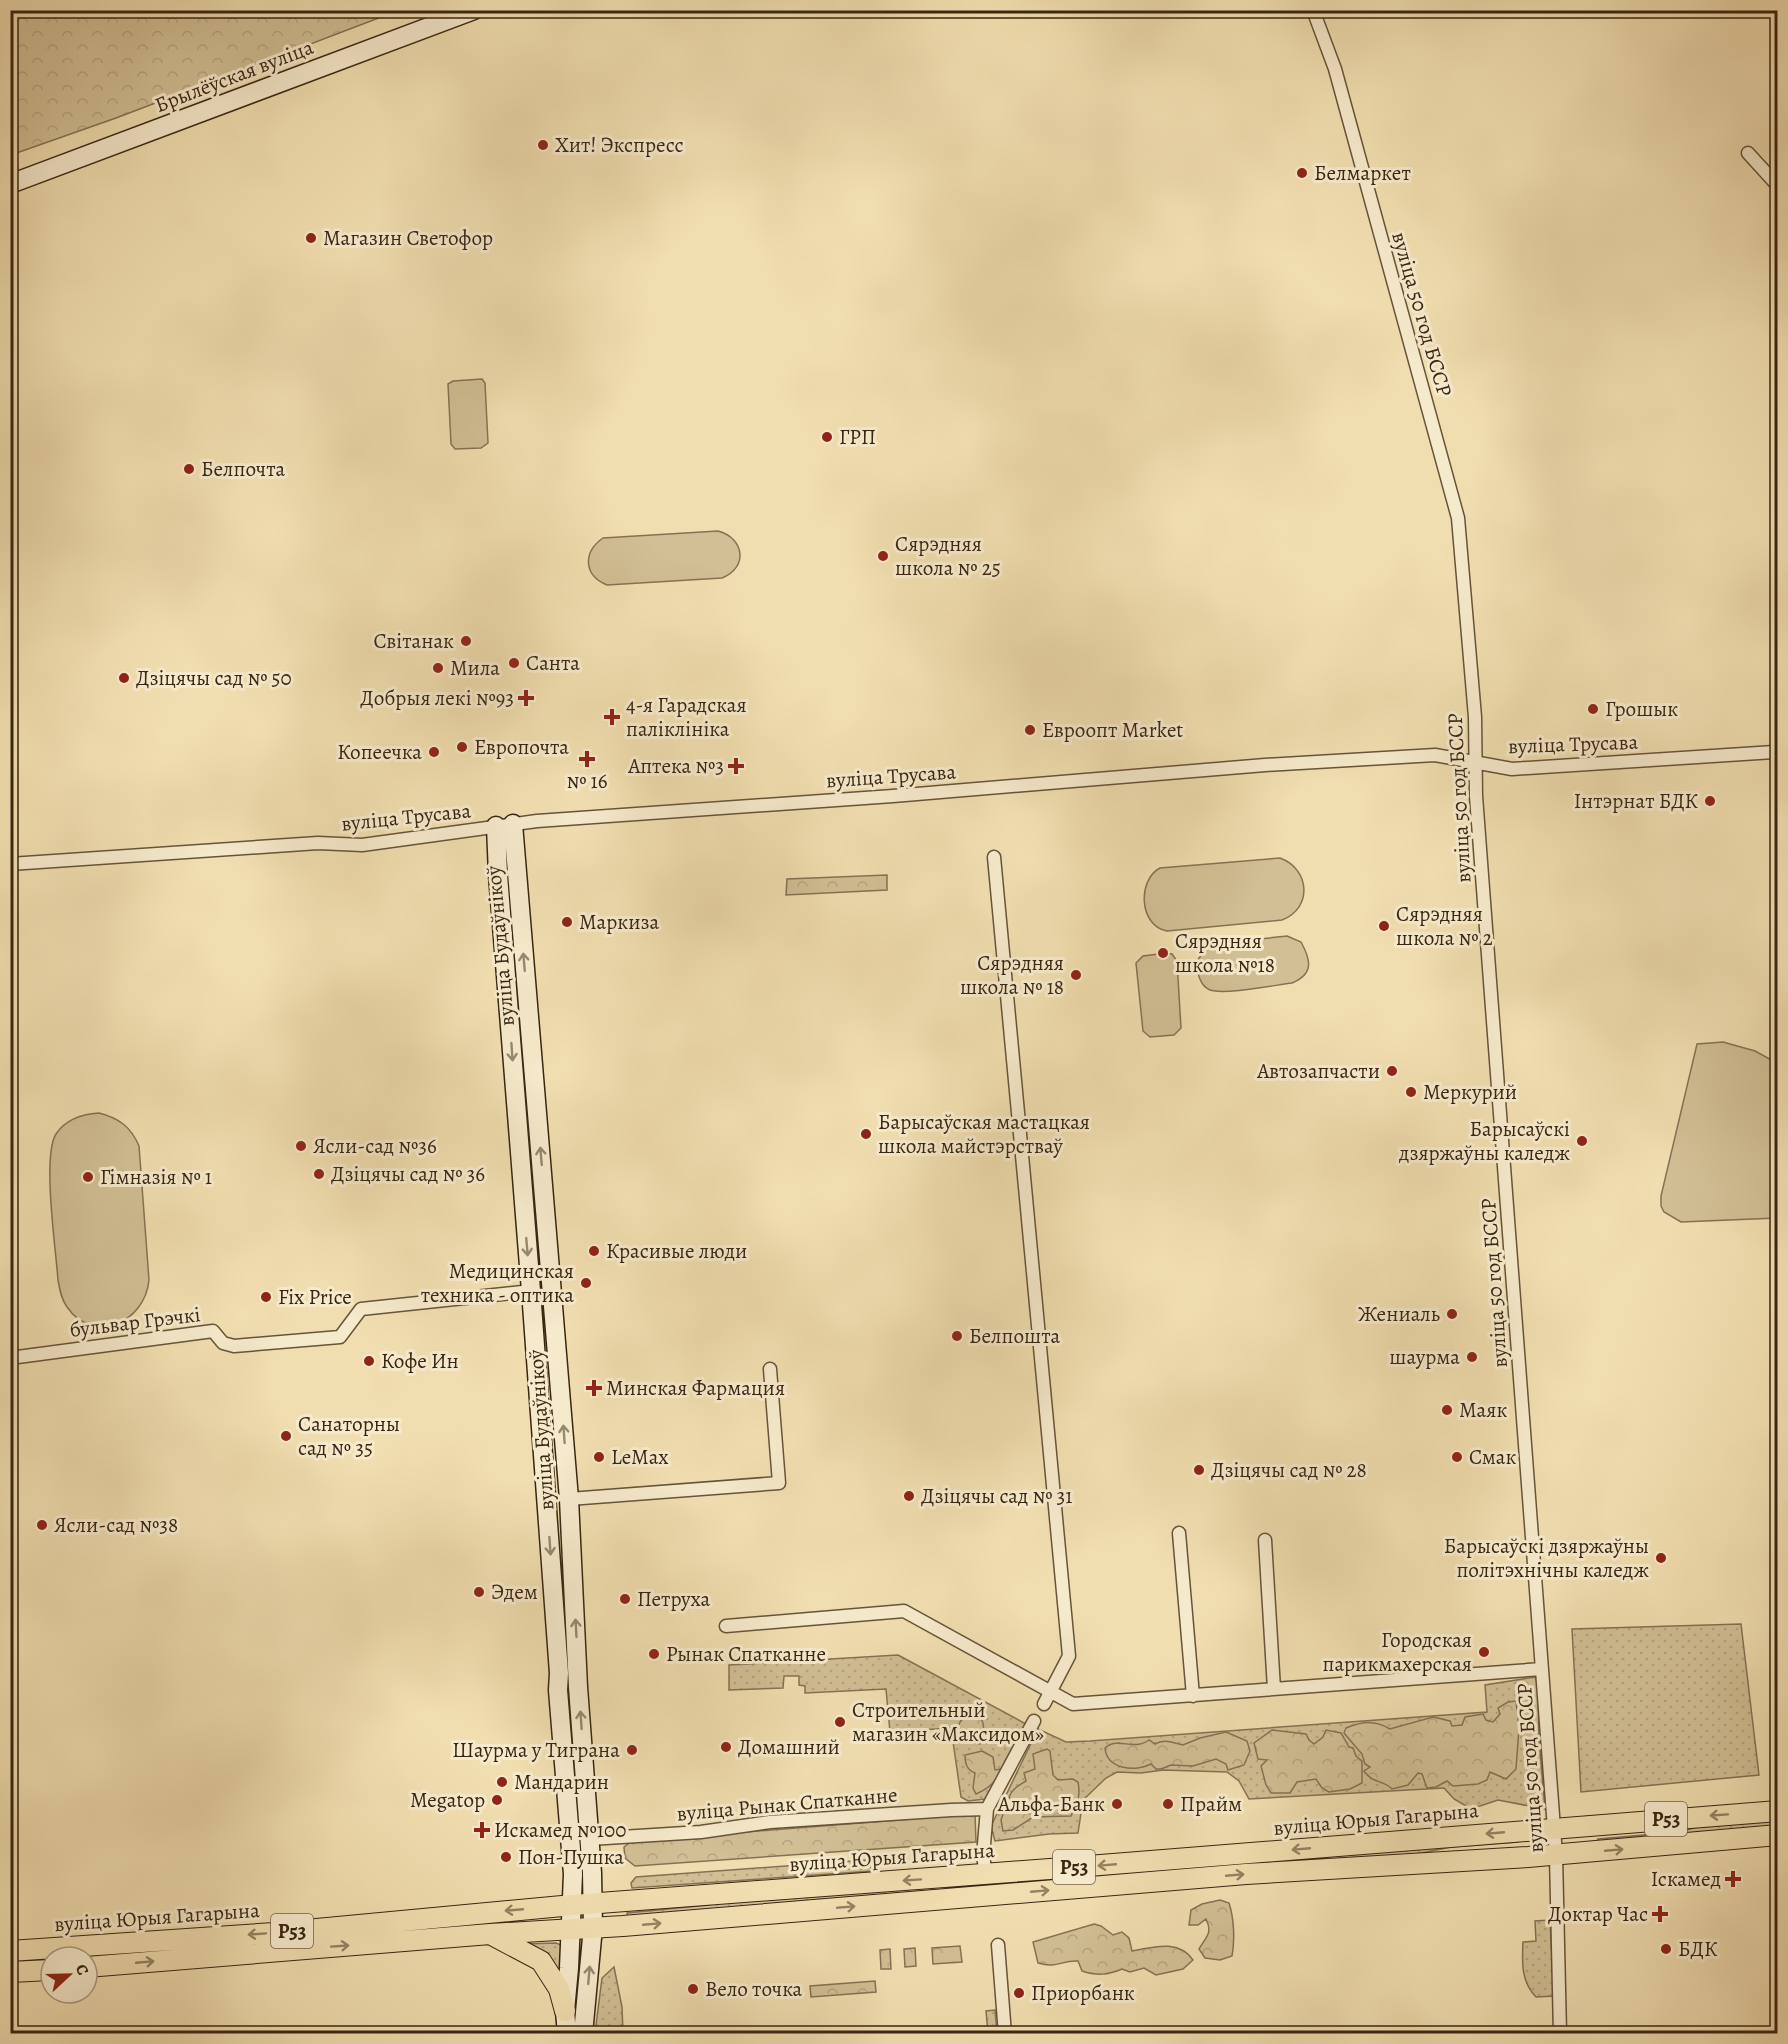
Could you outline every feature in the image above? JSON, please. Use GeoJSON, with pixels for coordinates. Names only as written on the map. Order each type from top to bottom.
{"type":"FeatureCollection","features":[{"type":"Feature","properties":{"kind":"main road","name":"вуліца Юрыя Гагарына"},"geometry":{"type":"LineString","coordinates":[[10,1952],[274,1933],[573,1905],[1778,1811]]}},
{"type":"Feature","properties":{"kind":"main road","name":"вуліца Юрыя Гагарына"},"geometry":{"type":"LineString","coordinates":[[99,1966],[490,1934],[623,1926],[1246,1874],[1556,1855],[1778,1835]]}},
{"type":"Feature","properties":{"kind":"main road"},"geometry":{"type":"LineString","coordinates":[[490,1934],[541,1961],[559,1989],[565,2011]]}},
{"type":"Feature","properties":{"kind":"main road"},"geometry":{"type":"LineString","coordinates":[[10,1972],[39,1971]]}},
{"type":"Feature","properties":{"kind":"street","name":"Брылёўская вуліца"},"geometry":{"type":"LineString","coordinates":[[10,184],[474,10]]}},
{"type":"Feature","properties":{"kind":"street","name":"вуліца 50 год БССР"},"geometry":{"type":"LineString","coordinates":[[1313,10],[1339,81],[1458,518],[1475,717],[1475,761],[1556,1855],[1560,2034]]}},
{"type":"Feature","properties":{"kind":"street"},"geometry":{"type":"LineString","coordinates":[[1748,153],[1778,186]]}},
{"type":"Feature","properties":{"kind":"street","name":"вуліца Трусава"},"geometry":{"type":"LineString","coordinates":[[10,864],[318,843],[362,844],[505,825],[1265,765],[1435,755],[1512,769],[1774,752]]}},
{"type":"Feature","properties":{"kind":"street","name":"вуліца Будаўнікоў"},"geometry":{"type":"LineString","coordinates":[[505,825],[544,1192],[569,1499],[577,1669],[593,1904],[583,2034]]}},
{"type":"Feature","properties":{"kind":"street","name":"вуліца Будаўнікоў"},"geometry":{"type":"LineString","coordinates":[[505,825],[498,875],[573,1874],[573,1905],[565,2011],[567,2034]]}},
{"type":"Feature","properties":{"kind":"street"},"geometry":{"type":"LineString","coordinates":[[994,857],[1069,1656],[1047,1698]]}},
{"type":"Feature","properties":{"kind":"street"},"geometry":{"type":"LineString","coordinates":[[522,1194],[544,1192]]}},
{"type":"Feature","properties":{"kind":"street","name":"бульвар Грэчкі"},"geometry":{"type":"LineString","coordinates":[[10,1358],[213,1331],[223,1343],[234,1346],[340,1337],[361,1309],[531,1291]]}},
{"type":"Feature","properties":{"kind":"street"},"geometry":{"type":"LineString","coordinates":[[546,1501],[779,1483],[770,1369]]}},
{"type":"Feature","properties":{"kind":"street"},"geometry":{"type":"LineString","coordinates":[[1179,1533],[1193,1696]]}},
{"type":"Feature","properties":{"kind":"street"},"geometry":{"type":"LineString","coordinates":[[1264,1540],[1274,1689]]}},
{"type":"Feature","properties":{"kind":"street"},"geometry":{"type":"LineString","coordinates":[[726,1626],[904,1611],[1047,1698],[1073,1704],[1542,1669]]}},
{"type":"Feature","properties":{"kind":"street"},"geometry":{"type":"LineString","coordinates":[[559,1673],[577,1669]]}},
{"type":"Feature","properties":{"kind":"street"},"geometry":{"type":"LineString","coordinates":[[986,1874],[983,1856],[987,1809],[1034,1721]]}},
{"type":"Feature","properties":{"kind":"street","name":"вуліца Рынак Спатканне"},"geometry":{"type":"LineString","coordinates":[[590,1839],[701,1832],[770,1822],[987,1809]]}},
{"type":"Feature","properties":{"kind":"street"},"geometry":{"type":"LineString","coordinates":[[998,1945],[1005,2034]]}},
{"type":"Feature","properties":{"kind":"green space"},"geometry":{"type":"Polygon","coordinates":[[[10,11],[397,11],[116,118],[11,155],[10,11]]]}},
{"type":"Feature","properties":{"kind":"green space"},"geometry":{"type":"Polygon","coordinates":[[[482,379],[485,383],[488,443],[481,448],[455,449],[451,444],[448,384],[453,381],[482,379]]]}},
{"type":"Feature","properties":{"kind":"green space"},"geometry":{"type":"Polygon","coordinates":[[[718,531],[734,540],[740,553],[736,567],[722,578],[607,585],[593,575],[588,563],[592,550],[603,538],[718,531]]]}},
{"type":"Feature","properties":{"kind":"green space"},"geometry":{"type":"Polygon","coordinates":[[[1280,858],[1290,863],[1297,871],[1304,889],[1299,907],[1282,920],[1167,931],[1151,921],[1146,912],[1144,902],[1147,882],[1160,868],[1280,858]]]}},
{"type":"Feature","properties":{"kind":"green space"},"geometry":{"type":"Polygon","coordinates":[[[887,875],[887,890],[786,895],[787,879],[887,875]]]}},
{"type":"Feature","properties":{"kind":"green space"},"geometry":{"type":"Polygon","coordinates":[[[1287,936],[1301,942],[1308,961],[1307,971],[1292,983],[1217,991],[1206,988],[1201,982],[1197,961],[1206,948],[1214,944],[1287,936]]]}},
{"type":"Feature","properties":{"kind":"green space"},"geometry":{"type":"Polygon","coordinates":[[[1172,954],[1177,961],[1181,1028],[1174,1035],[1150,1037],[1143,1031],[1136,963],[1143,956],[1172,954]]]}},
{"type":"Feature","properties":{"kind":"green space"},"geometry":{"type":"Polygon","coordinates":[[[1723,1042],[1755,1051],[1777,1063],[1777,1218],[1681,1222],[1664,1212],[1661,1206],[1661,1196],[1697,1044],[1723,1042]]]}},
{"type":"Feature","properties":{"kind":"green space"},"geometry":{"type":"Polygon","coordinates":[[[99,1113],[124,1124],[139,1146],[149,1280],[138,1308],[116,1324],[103,1326],[90,1325],[78,1319],[62,1298],[58,1280],[50,1182],[52,1145],[56,1134],[75,1118],[99,1113]]]}},
{"type":"Feature","properties":{"kind":"green space"},"geometry":{"type":"Polygon","coordinates":[[[1741,1624],[1759,1775],[1581,1792],[1572,1629],[1741,1624]]]}},
{"type":"Feature","properties":{"kind":"green space"},"geometry":{"type":"Polygon","coordinates":[[[898,1655],[1026,1724],[985,1799],[968,1801],[961,1797],[951,1728],[890,1732],[886,1689],[805,1693],[805,1686],[799,1685],[799,1676],[784,1676],[783,1688],[729,1690],[729,1665],[898,1655]]]}},
{"type":"Feature","properties":{"kind":"green space"},"geometry":{"type":"Polygon","coordinates":[[[1535,1677],[1538,1686],[1539,1738],[1545,1809],[1498,1800],[1468,1807],[1454,1799],[1444,1788],[1249,1799],[1239,1781],[1227,1772],[1163,1770],[1141,1773],[1117,1772],[1106,1778],[1083,1800],[1078,1833],[995,1841],[991,1826],[1038,1729],[1066,1742],[1487,1712],[1485,1685],[1535,1677]]]}},
{"type":"Feature","properties":{"kind":"green space"},"geometry":{"type":"Polygon","coordinates":[[[1516,1701],[1519,1728],[1516,1769],[1506,1779],[1490,1772],[1487,1780],[1478,1784],[1453,1786],[1447,1781],[1436,1787],[1427,1788],[1422,1774],[1418,1773],[1408,1785],[1392,1789],[1367,1775],[1364,1771],[1370,1767],[1365,1764],[1362,1754],[1344,1733],[1346,1728],[1363,1723],[1379,1724],[1390,1729],[1433,1717],[1450,1721],[1452,1726],[1462,1725],[1465,1717],[1483,1714],[1486,1720],[1493,1722],[1500,1714],[1498,1708],[1508,1702],[1516,1701]]]}},
{"type":"Feature","properties":{"kind":"green space"},"geometry":{"type":"Polygon","coordinates":[[[569,1704],[572,1705],[585,1879],[583,1880],[566,1707],[569,1704]]]}},
{"type":"Feature","properties":{"kind":"green space"},"geometry":{"type":"Polygon","coordinates":[[[970,1707],[975,1710],[983,1723],[980,1744],[967,1741],[959,1743],[956,1740],[958,1726],[970,1707]]]}},
{"type":"Feature","properties":{"kind":"green space"},"geometry":{"type":"Polygon","coordinates":[[[1272,1730],[1306,1734],[1314,1744],[1323,1737],[1326,1730],[1341,1733],[1349,1747],[1353,1748],[1356,1756],[1362,1761],[1362,1783],[1350,1789],[1329,1792],[1322,1788],[1316,1779],[1297,1782],[1290,1793],[1271,1793],[1266,1785],[1261,1766],[1267,1760],[1258,1759],[1254,1743],[1272,1730]]]}},
{"type":"Feature","properties":{"kind":"green space"},"geometry":{"type":"Polygon","coordinates":[[[1226,1732],[1247,1741],[1250,1751],[1244,1765],[1228,1770],[1226,1764],[1216,1759],[1193,1766],[1171,1765],[1161,1769],[1156,1769],[1151,1764],[1138,1768],[1123,1767],[1111,1761],[1105,1748],[1118,1743],[1142,1744],[1149,1740],[1155,1744],[1166,1741],[1183,1745],[1226,1732]]]}},
{"type":"Feature","properties":{"kind":"green space"},"geometry":{"type":"Polygon","coordinates":[[[1047,1749],[1050,1751],[1053,1775],[1058,1780],[1073,1779],[1078,1782],[1079,1796],[1071,1816],[1033,1817],[1013,1830],[1003,1831],[1001,1820],[1003,1814],[1018,1806],[1009,1797],[1026,1781],[1024,1773],[1035,1769],[1033,1754],[1047,1749]]]}},
{"type":"Feature","properties":{"kind":"green space"},"geometry":{"type":"Polygon","coordinates":[[[982,1751],[993,1757],[995,1770],[1001,1769],[992,1784],[976,1794],[973,1788],[975,1773],[967,1766],[965,1755],[982,1751]]]}},
{"type":"Feature","properties":{"kind":"green space"},"geometry":{"type":"Polygon","coordinates":[[[975,1814],[976,1842],[635,1866],[625,1858],[624,1847],[632,1841],[975,1814]]]}},
{"type":"Feature","properties":{"kind":"green space"},"geometry":{"type":"Polygon","coordinates":[[[1777,1820],[1777,1826],[1595,1844],[1598,1839],[1678,1832],[1706,1825],[1777,1820]]]}},
{"type":"Feature","properties":{"kind":"green space"},"geometry":{"type":"Polygon","coordinates":[[[1517,1838],[1518,1842],[1451,1847],[1412,1855],[627,1919],[627,1913],[709,1905],[723,1901],[1517,1838]]]}},
{"type":"Feature","properties":{"kind":"green space"},"geometry":{"type":"Polygon","coordinates":[[[866,1860],[873,1871],[632,1888],[631,1883],[636,1877],[866,1860]]]}},
{"type":"Feature","properties":{"kind":"green space"},"geometry":{"type":"Polygon","coordinates":[[[1220,1900],[1229,1903],[1234,1936],[1232,1956],[1220,1960],[1205,1958],[1199,1949],[1209,1931],[1206,1919],[1198,1925],[1189,1925],[1191,1910],[1202,1904],[1220,1900]]]}},
{"type":"Feature","properties":{"kind":"green space"},"geometry":{"type":"Polygon","coordinates":[[[1550,1920],[1554,1996],[1536,1997],[1525,1978],[1523,1942],[1536,1941],[1535,1921],[1550,1920]]]}},
{"type":"Feature","properties":{"kind":"green space"},"geometry":{"type":"Polygon","coordinates":[[[1094,1924],[1113,1935],[1122,1932],[1129,1938],[1132,1951],[1173,1947],[1181,1949],[1193,1960],[1183,1969],[1156,1975],[1144,1968],[1130,1972],[1122,1969],[1107,1974],[1093,1974],[1082,1971],[1078,1961],[1055,1965],[1038,1963],[1033,1942],[1094,1924]]]}},
{"type":"Feature","properties":{"kind":"green space"},"geometry":{"type":"Polygon","coordinates":[[[556,1943],[561,1945],[562,1950],[560,1979],[525,1944],[556,1943]]]}},
{"type":"Feature","properties":{"kind":"green space"},"geometry":{"type":"Polygon","coordinates":[[[960,1946],[962,1962],[933,1964],[932,1948],[960,1946]]]}},
{"type":"Feature","properties":{"kind":"green space"},"geometry":{"type":"Polygon","coordinates":[[[915,1948],[916,1966],[905,1967],[904,1949],[915,1948]]]}},
{"type":"Feature","properties":{"kind":"green space"},"geometry":{"type":"Polygon","coordinates":[[[890,1949],[891,1969],[881,1969],[880,1950],[890,1949]]]}},
{"type":"Feature","properties":{"kind":"green space"},"geometry":{"type":"Polygon","coordinates":[[[614,1967],[622,2007],[623,2033],[595,2033],[602,1978],[614,1967]]]}},
{"type":"Feature","properties":{"kind":"green space"},"geometry":{"type":"Polygon","coordinates":[[[875,1981],[876,1992],[811,1997],[810,1986],[875,1981]]]}},
{"type":"Feature","properties":{"kind":"green space"},"geometry":{"type":"Polygon","coordinates":[[[995,2010],[997,2033],[988,2033],[986,2011],[995,2010]]]}},
{"type":"Feature","properties":{"kind":"place","name":"Хит! Экспресс"},"geometry":{"type":"Point","coordinates":[543,145]}},
{"type":"Feature","properties":{"kind":"place","name":"Белмаркет"},"geometry":{"type":"Point","coordinates":[1302,173]}},
{"type":"Feature","properties":{"kind":"place","name":"Магазин Светофор"},"geometry":{"type":"Point","coordinates":[311,238]}},
{"type":"Feature","properties":{"kind":"place","name":"ГРП"},"geometry":{"type":"Point","coordinates":[827,437]}},
{"type":"Feature","properties":{"kind":"place","name":"Белпочта"},"geometry":{"type":"Point","coordinates":[189,469]}},
{"type":"Feature","properties":{"kind":"place","name":"Сярэдняя школа № 25"},"geometry":{"type":"Point","coordinates":[883,556]}},
{"type":"Feature","properties":{"kind":"place","name":"Світанак"},"geometry":{"type":"Point","coordinates":[466,641]}},
{"type":"Feature","properties":{"kind":"place","name":"Санта"},"geometry":{"type":"Point","coordinates":[514,663]}},
{"type":"Feature","properties":{"kind":"place","name":"Мила"},"geometry":{"type":"Point","coordinates":[438,668]}},
{"type":"Feature","properties":{"kind":"place","name":"Дзіцячы сад № 50"},"geometry":{"type":"Point","coordinates":[124,678]}},
{"type":"Feature","properties":{"kind":"place","name":"Добрыя лекі №93"},"geometry":{"type":"Point","coordinates":[526,698]}},
{"type":"Feature","properties":{"kind":"place","name":"Грошык"},"geometry":{"type":"Point","coordinates":[1593,709]}},
{"type":"Feature","properties":{"kind":"place","name":"4-я Гарадская паліклініка"},"geometry":{"type":"Point","coordinates":[612,717]}},
{"type":"Feature","properties":{"kind":"place","name":"Евроопт Market"},"geometry":{"type":"Point","coordinates":[1030,730]}},
{"type":"Feature","properties":{"kind":"place","name":"Европочта"},"geometry":{"type":"Point","coordinates":[462,747]}},
{"type":"Feature","properties":{"kind":"place","name":"Копеечка"},"geometry":{"type":"Point","coordinates":[434,752]}},
{"type":"Feature","properties":{"kind":"place","name":"№ 16"},"geometry":{"type":"Point","coordinates":[587,759]}},
{"type":"Feature","properties":{"kind":"place","name":"Аптека №3"},"geometry":{"type":"Point","coordinates":[736,766]}},
{"type":"Feature","properties":{"kind":"place","name":"Інтэрнат БДК"},"geometry":{"type":"Point","coordinates":[1710,801]}},
{"type":"Feature","properties":{"kind":"place","name":"Маркиза"},"geometry":{"type":"Point","coordinates":[567,922]}},
{"type":"Feature","properties":{"kind":"place","name":"Сярэдняя школа № 2"},"geometry":{"type":"Point","coordinates":[1384,926]}},
{"type":"Feature","properties":{"kind":"place","name":"Сярэдняя школа №18"},"geometry":{"type":"Point","coordinates":[1163,953]}},
{"type":"Feature","properties":{"kind":"place","name":"Сярэдняя школа № 18"},"geometry":{"type":"Point","coordinates":[1076,975]}},
{"type":"Feature","properties":{"kind":"place","name":"Автозапчасти"},"geometry":{"type":"Point","coordinates":[1392,1071]}},
{"type":"Feature","properties":{"kind":"place","name":"Меркурий"},"geometry":{"type":"Point","coordinates":[1411,1092]}},
{"type":"Feature","properties":{"kind":"place","name":"Барысаўская мастацкая школа майстэрстваў"},"geometry":{"type":"Point","coordinates":[866,1134]}},
{"type":"Feature","properties":{"kind":"place","name":"Барысаўскі дзяржаўны каледж"},"geometry":{"type":"Point","coordinates":[1582,1141]}},
{"type":"Feature","properties":{"kind":"place","name":"Ясли-сад №36"},"geometry":{"type":"Point","coordinates":[301,1146]}},
{"type":"Feature","properties":{"kind":"place","name":"Дзіцячы сад № 36"},"geometry":{"type":"Point","coordinates":[319,1174]}},
{"type":"Feature","properties":{"kind":"place","name":"Гімназія № 1"},"geometry":{"type":"Point","coordinates":[88,1177]}},
{"type":"Feature","properties":{"kind":"place","name":"Красивые люди"},"geometry":{"type":"Point","coordinates":[594,1251]}},
{"type":"Feature","properties":{"kind":"place","name":"Медицинская техника - оптика"},"geometry":{"type":"Point","coordinates":[586,1283]}},
{"type":"Feature","properties":{"kind":"place","name":"Fix Price"},"geometry":{"type":"Point","coordinates":[266,1297]}},
{"type":"Feature","properties":{"kind":"place","name":"Жениаль"},"geometry":{"type":"Point","coordinates":[1452,1314]}},
{"type":"Feature","properties":{"kind":"place","name":"Белпошта"},"geometry":{"type":"Point","coordinates":[957,1336]}},
{"type":"Feature","properties":{"kind":"place","name":"шаурма"},"geometry":{"type":"Point","coordinates":[1472,1357]}},
{"type":"Feature","properties":{"kind":"place","name":"Кофе Ин"},"geometry":{"type":"Point","coordinates":[369,1361]}},
{"type":"Feature","properties":{"kind":"place","name":"Минская Фармация"},"geometry":{"type":"Point","coordinates":[594,1388]}},
{"type":"Feature","properties":{"kind":"place","name":"Маяк"},"geometry":{"type":"Point","coordinates":[1447,1410]}},
{"type":"Feature","properties":{"kind":"place","name":"Санаторны сад № 35"},"geometry":{"type":"Point","coordinates":[286,1436]}},
{"type":"Feature","properties":{"kind":"place","name":"LeMax"},"geometry":{"type":"Point","coordinates":[599,1457]}},
{"type":"Feature","properties":{"kind":"place","name":"Смак"},"geometry":{"type":"Point","coordinates":[1457,1457]}},
{"type":"Feature","properties":{"kind":"place","name":"Дзіцячы сад № 28"},"geometry":{"type":"Point","coordinates":[1199,1470]}},
{"type":"Feature","properties":{"kind":"place","name":"Дзіцячы сад № 31"},"geometry":{"type":"Point","coordinates":[909,1496]}},
{"type":"Feature","properties":{"kind":"place","name":"Ясли-сад №38"},"geometry":{"type":"Point","coordinates":[42,1525]}},
{"type":"Feature","properties":{"kind":"place","name":"Барысаўскі дзяржаўны політэхнічны каледж"},"geometry":{"type":"Point","coordinates":[1661,1558]}},
{"type":"Feature","properties":{"kind":"place","name":"Эдем"},"geometry":{"type":"Point","coordinates":[479,1592]}},
{"type":"Feature","properties":{"kind":"place","name":"Петруха"},"geometry":{"type":"Point","coordinates":[625,1599]}},
{"type":"Feature","properties":{"kind":"place","name":"Городская парикмахерская"},"geometry":{"type":"Point","coordinates":[1484,1652]}},
{"type":"Feature","properties":{"kind":"place","name":"Рынак Спатканне"},"geometry":{"type":"Point","coordinates":[654,1654]}},
{"type":"Feature","properties":{"kind":"place","name":"Строительный магазин «Максидом»"},"geometry":{"type":"Point","coordinates":[840,1722]}},
{"type":"Feature","properties":{"kind":"place","name":"Домашний"},"geometry":{"type":"Point","coordinates":[726,1747]}},
{"type":"Feature","properties":{"kind":"place","name":"Шаурма у Тиграна"},"geometry":{"type":"Point","coordinates":[632,1750]}},
{"type":"Feature","properties":{"kind":"place","name":"Мандарин"},"geometry":{"type":"Point","coordinates":[502,1782]}},
{"type":"Feature","properties":{"kind":"place","name":"Megatop"},"geometry":{"type":"Point","coordinates":[497,1800]}},
{"type":"Feature","properties":{"kind":"place","name":"Альфа-Банк"},"geometry":{"type":"Point","coordinates":[1117,1804]}},
{"type":"Feature","properties":{"kind":"place","name":"Прайм"},"geometry":{"type":"Point","coordinates":[1168,1804]}},
{"type":"Feature","properties":{"kind":"place","name":"Искамед №100"},"geometry":{"type":"Point","coordinates":[482,1830]}},
{"type":"Feature","properties":{"kind":"place","name":"Пон-Пушка"},"geometry":{"type":"Point","coordinates":[506,1857]}},
{"type":"Feature","properties":{"kind":"place","name":"Іскамед"},"geometry":{"type":"Point","coordinates":[1733,1879]}},
{"type":"Feature","properties":{"kind":"place","name":"Доктар Час"},"geometry":{"type":"Point","coordinates":[1660,1914]}},
{"type":"Feature","properties":{"kind":"place","name":"БДК"},"geometry":{"type":"Point","coordinates":[1666,1949]}},
{"type":"Feature","properties":{"kind":"place","name":"Вело точка"},"geometry":{"type":"Point","coordinates":[693,1989]}},
{"type":"Feature","properties":{"kind":"place","name":"Приорбанк"},"geometry":{"type":"Point","coordinates":[1019,1993]}}]}
